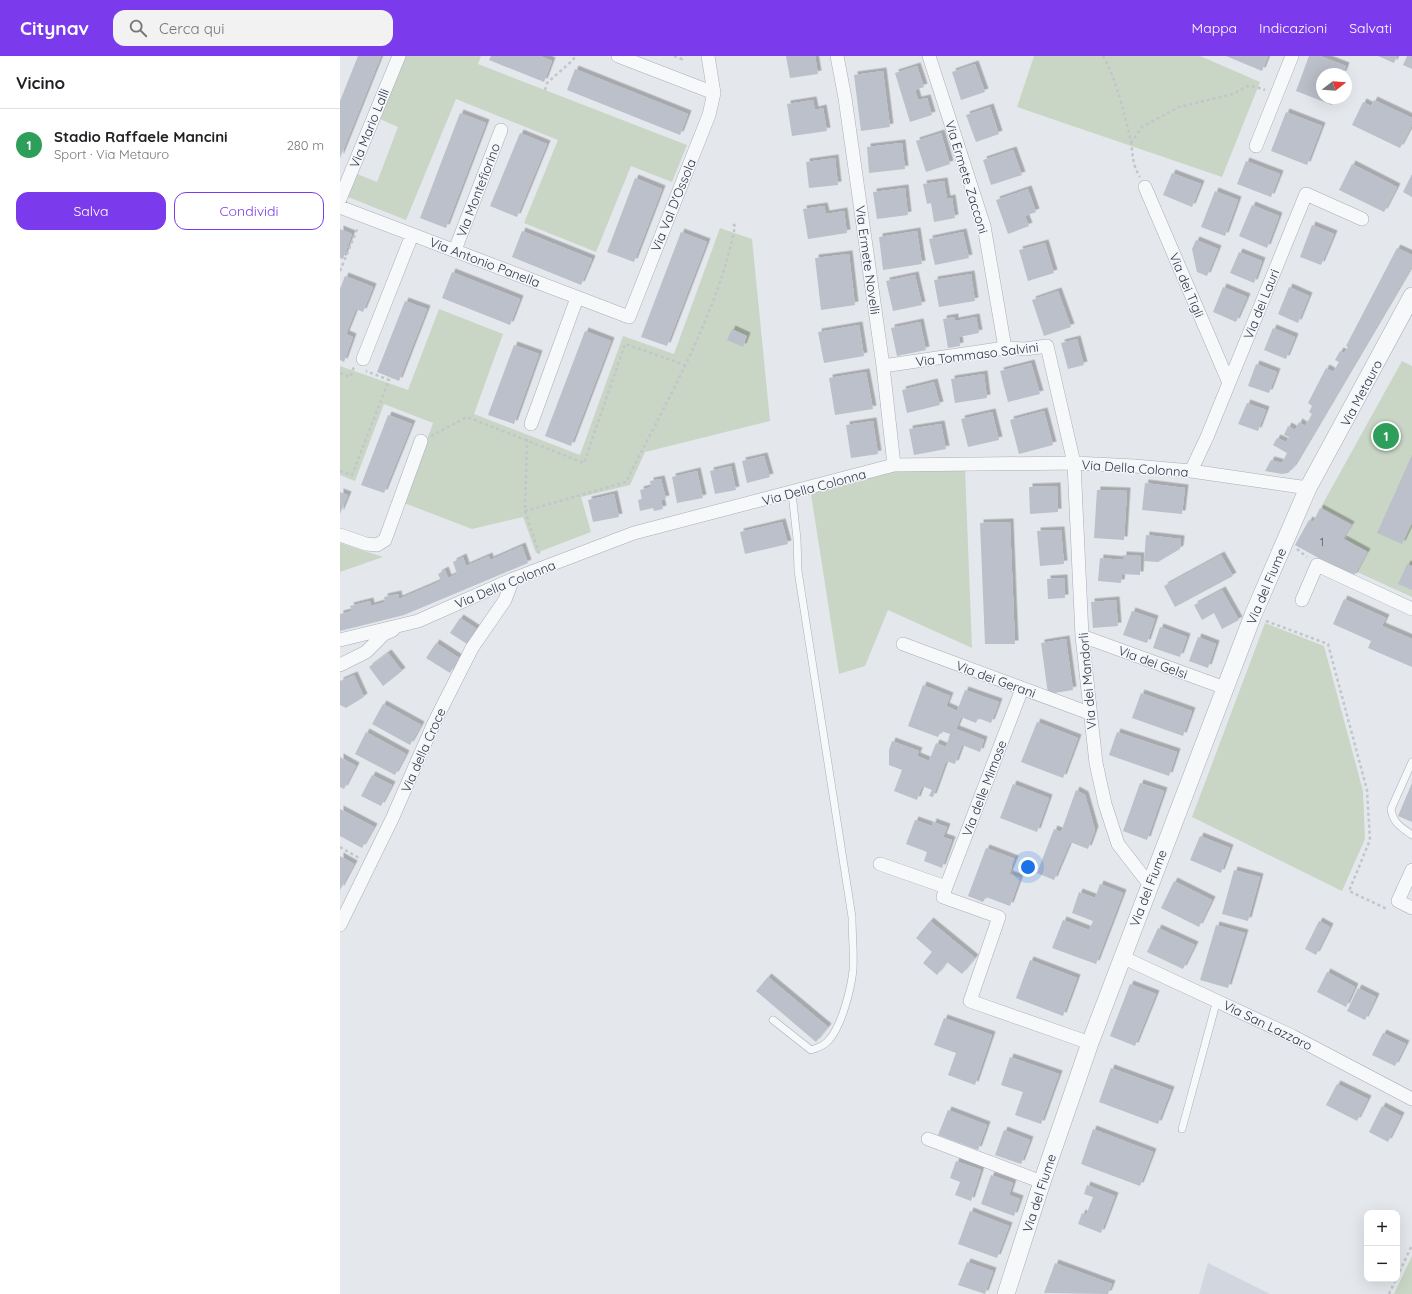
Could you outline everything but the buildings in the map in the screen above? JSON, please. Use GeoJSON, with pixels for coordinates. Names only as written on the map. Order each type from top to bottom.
{"type":"FeatureCollection","features":[{"type":"Feature","properties":{"kind":"street","name":"Via Mario Lalli"},"geometry":{"type":"LineString","coordinates":[[340,199],[399,56]]}},
{"type":"Feature","properties":{"kind":"street"},"geometry":{"type":"LineString","coordinates":[[618,56],[714,93]]}},
{"type":"Feature","properties":{"kind":"street"},"geometry":{"type":"LineString","coordinates":[[708,56],[714,93]]}},
{"type":"Feature","properties":{"kind":"street","name":"Via Ermete Novelli"},"geometry":{"type":"LineString","coordinates":[[837,56],[845,98],[883,366],[894,465]]}},
{"type":"Feature","properties":{"kind":"street","name":"Via Ermete Zacconi"},"geometry":{"type":"LineString","coordinates":[[929,56],[984,226],[1005,348]]}},
{"type":"Feature","properties":{"kind":"street"},"geometry":{"type":"LineString","coordinates":[[1256,146],[1292,56]]}},
{"type":"Feature","properties":{"kind":"street","name":"Via Val D'Ossola"},"geometry":{"type":"LineString","coordinates":[[629,317],[709,115],[714,93]]}},
{"type":"Feature","properties":{"kind":"street","name":"Via Montefiorino"},"geometry":{"type":"LineString","coordinates":[[455,250],[501,130]]}},
{"type":"Feature","properties":{"kind":"street","name":"Via dei Tigli"},"geometry":{"type":"LineString","coordinates":[[1145,187],[1229,382]]}},
{"type":"Feature","properties":{"kind":"street","name":"Via dei Lauri"},"geometry":{"type":"LineString","coordinates":[[1191,471],[1207,437],[1306,194],[1362,219]]}},
{"type":"Feature","properties":{"kind":"street","name":"Via Antonio Panella"},"geometry":{"type":"LineString","coordinates":[[340,207],[629,317]]}},
{"type":"Feature","properties":{"kind":"street"},"geometry":{"type":"LineString","coordinates":[[363,359],[412,235]]}},
{"type":"Feature","properties":{"kind":"street","name":"Via Metauro"},"geometry":{"type":"LineString","coordinates":[[1308,488],[1412,296]]}},
{"type":"Feature","properties":{"kind":"street"},"geometry":{"type":"LineString","coordinates":[[531,424],[577,298]]}},
{"type":"Feature","properties":{"kind":"street","name":"Via Tommaso Salvini"},"geometry":{"type":"LineString","coordinates":[[883,366],[1005,348],[1025,349],[1047,346]]}},
{"type":"Feature","properties":{"kind":"street","name":"Via dei Mandorli"},"geometry":{"type":"LineString","coordinates":[[1047,346],[1074,463],[1082,636],[1089,713],[1096,762],[1103,797],[1118,844],[1150,884]]}},
{"type":"Feature","properties":{"kind":"street"},"geometry":{"type":"LineString","coordinates":[[340,535],[366,544],[377,545],[385,540],[421,441]]}},
{"type":"Feature","properties":{"kind":"street","name":"Via Della Colonna"},"geometry":{"type":"LineString","coordinates":[[340,640],[418,621],[513,579],[634,533],[792,493],[894,465],[1074,463],[1135,466],[1191,471],[1308,488]]}},
{"type":"Feature","properties":{"kind":"street","name":"Via del Fiume"},"geometry":{"type":"LineString","coordinates":[[1006,1294],[1042,1182],[1090,1043],[1122,957],[1253,616],[1308,488]]}},
{"type":"Feature","properties":{"kind":"street"},"geometry":{"type":"LineString","coordinates":[[1302,600],[1317,566],[1412,609]]}},
{"type":"Feature","properties":{"kind":"street","name":"Via della Croce"},"geometry":{"type":"LineString","coordinates":[[340,925],[370,864],[438,716],[472,648],[505,600],[513,579]]}},
{"type":"Feature","properties":{"kind":"street"},"geometry":{"type":"LineString","coordinates":[[340,665],[366,652],[384,634],[405,624]]}},
{"type":"Feature","properties":{"kind":"street","name":"Via dei Gelsi"},"geometry":{"type":"LineString","coordinates":[[1082,636],[1225,688]]}},
{"type":"Feature","properties":{"kind":"street","name":"Via dei Gerani"},"geometry":{"type":"LineString","coordinates":[[903,644],[1089,713]]}},
{"type":"Feature","properties":{"kind":"street","name":"Via delle Mimose"},"geometry":{"type":"LineString","coordinates":[[946,887],[1022,689]]}},
{"type":"Feature","properties":{"kind":"street"},"geometry":{"type":"LineString","coordinates":[[880,864],[946,887],[943,897],[999,917],[970,1001],[1090,1043]]}},
{"type":"Feature","properties":{"kind":"street"},"geometry":{"type":"LineString","coordinates":[[1412,870],[1398,901],[1412,908]]}},
{"type":"Feature","properties":{"kind":"street","name":"Via San Lazzaro"},"geometry":{"type":"LineString","coordinates":[[1122,957],[1292,1036],[1412,1098]]}},
{"type":"Feature","properties":{"kind":"street"},"geometry":{"type":"LineString","coordinates":[[928,1139],[1042,1182]]}},
{"type":"Feature","properties":{"kind":"lane"},"geometry":{"type":"LineString","coordinates":[[773,1020],[811,1050],[821,1047],[830,1039],[838,1025],[847,998],[853,970],[852,917],[798,571],[792,493]]}},
{"type":"Feature","properties":{"kind":"lane"},"geometry":{"type":"LineString","coordinates":[[1412,762],[1391,809],[1392,817],[1397,825],[1412,835]]}},
{"type":"Feature","properties":{"kind":"lane"},"geometry":{"type":"LineString","coordinates":[[1182,1130],[1217,1000]]}},
{"type":"Feature","properties":{"kind":"path"},"geometry":{"type":"LineString","coordinates":[[544,90],[547,83],[573,60],[575,56]]}},
{"type":"Feature","properties":{"kind":"path"},"geometry":{"type":"LineString","coordinates":[[674,56],[682,59],[683,56]]}},
{"type":"Feature","properties":{"kind":"path"},"geometry":{"type":"LineString","coordinates":[[1103,56],[1121,103],[1131,142],[1131,157],[1136,171],[1145,187]]}},
{"type":"Feature","properties":{"kind":"path"},"geometry":{"type":"LineString","coordinates":[[1131,142],[1142,127],[1179,107],[1233,94],[1246,86],[1256,87],[1276,96]]}},
{"type":"Feature","properties":{"kind":"path"},"geometry":{"type":"LineString","coordinates":[[340,271],[362,215]]}},
{"type":"Feature","properties":{"kind":"path"},"geometry":{"type":"LineString","coordinates":[[525,511],[626,482],[685,365],[711,305],[732,243],[735,226],[732,223]]}},
{"type":"Feature","properties":{"kind":"path"},"geometry":{"type":"LineString","coordinates":[[421,441],[467,416],[584,463],[625,344],[685,365]]}},
{"type":"Feature","properties":{"kind":"path"},"geometry":{"type":"LineString","coordinates":[[340,373],[350,377],[354,367],[389,380],[352,475],[340,471]]}},
{"type":"Feature","properties":{"kind":"path"},"geometry":{"type":"LineString","coordinates":[[531,424],[527,440],[525,511],[544,568]]}},
{"type":"Feature","properties":{"kind":"path"},"geometry":{"type":"LineString","coordinates":[[1292,545],[1317,566]]}},
{"type":"Feature","properties":{"kind":"path"},"geometry":{"type":"LineString","coordinates":[[1253,616],[1328,644],[1367,790],[1370,840],[1349,891],[1387,909],[1398,901]]}},
{"type":"Feature","properties":{"kind":"path"},"geometry":{"type":"LineString","coordinates":[[340,847],[370,864]]}},
{"type":"Feature","properties":{"kind":"path"},"geometry":{"type":"LineString","coordinates":[[1400,1271],[1412,1245]]}},
{"type":"Feature","properties":{"kind":"path"},"geometry":{"type":"LineString","coordinates":[[1389,1294],[1395,1282]]}},
{"type":"Feature","properties":{"kind":"shaded area"},"geometry":{"type":"Polygon","coordinates":[[[1208,1263],[1270,1294],[1199,1294],[1208,1263]]]}},
{"type":"Feature","properties":{"kind":"green space"},"geometry":{"type":"Polygon","coordinates":[[[405,56],[481,56],[478,64],[687,145],[672,182],[631,166],[596,252],[524,223],[558,140],[456,99],[406,220],[348,197],[357,174],[377,182],[398,127],[380,119],[405,56]]]}},
{"type":"Feature","properties":{"kind":"green space"},"geometry":{"type":"Polygon","coordinates":[[[1034,56],[1200,56],[1260,82],[1222,177],[1017,107],[1034,56]]]}},
{"type":"Feature","properties":{"kind":"green space"},"geometry":{"type":"Polygon","coordinates":[[[720,228],[752,239],[770,421],[645,452],[630,485],[581,497],[591,532],[536,553],[523,517],[472,529],[404,503],[433,423],[384,404],[355,481],[340,475],[340,366],[408,390],[439,309],[503,334],[474,414],[580,455],[623,336],[674,354],[720,228]]]}},
{"type":"Feature","properties":{"kind":"green space"},"geometry":{"type":"Polygon","coordinates":[[[1402,361],[1412,366],[1412,597],[1357,572],[1369,552],[1346,539],[1353,524],[1321,507],[1402,361]]]}},
{"type":"Feature","properties":{"kind":"green space"},"geometry":{"type":"Polygon","coordinates":[[[896,469],[965,469],[972,648],[888,610],[865,666],[839,674],[811,494],[896,469]]]}},
{"type":"Feature","properties":{"kind":"green space"},"geometry":{"type":"Polygon","coordinates":[[[340,543],[383,557],[340,572],[340,543]]]}},
{"type":"Feature","properties":{"kind":"green space"},"geometry":{"type":"Polygon","coordinates":[[[1265,623],[1324,646],[1363,791],[1365,839],[1342,891],[1192,817],[1265,623]]]}},
{"type":"Feature","properties":{"kind":"green space"},"geometry":{"type":"Polygon","coordinates":[[[1412,1256],[1412,1294],[1394,1294],[1412,1256]]]}},
{"type":"Feature","properties":{"kind":"place","name":"Stadio Raffaele Mancini"},"geometry":{"type":"Point","coordinates":[1386,436]}}]}
